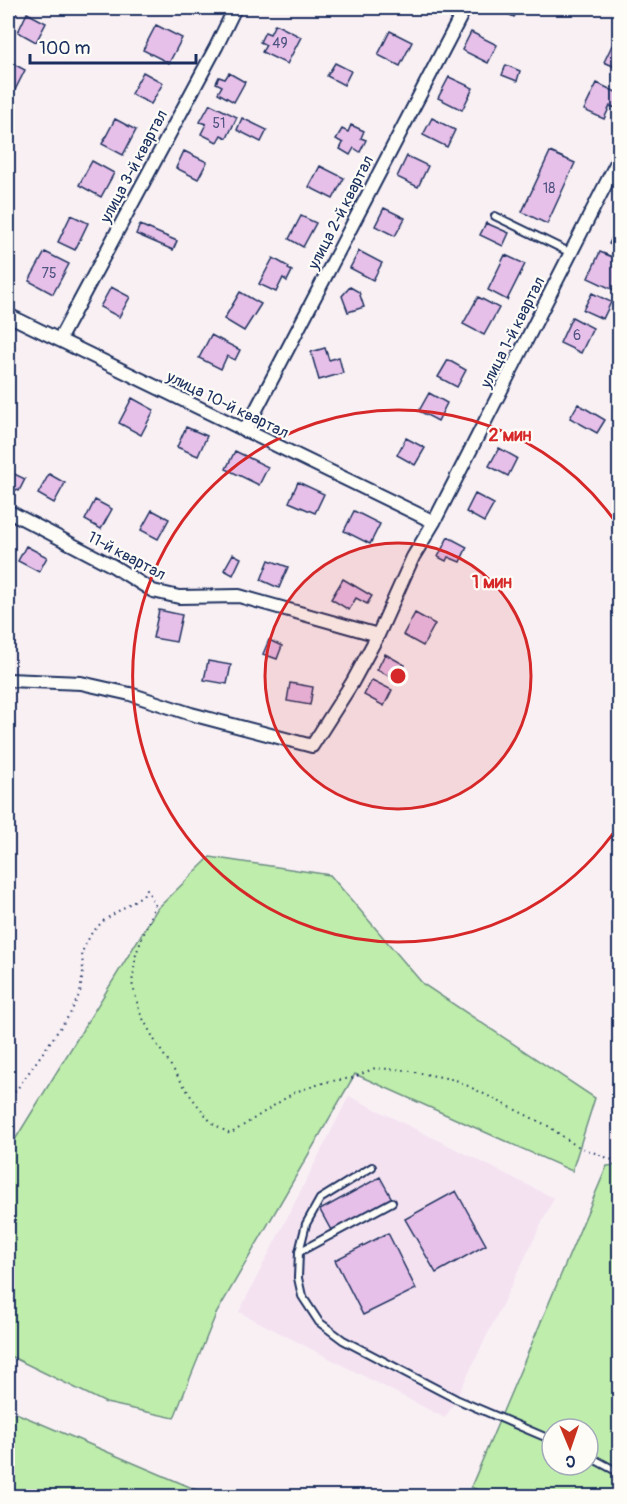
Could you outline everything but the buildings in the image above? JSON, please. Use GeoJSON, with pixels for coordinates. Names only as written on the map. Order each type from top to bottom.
{"type":"FeatureCollection","features":[{"type":"Feature","properties":{"kind":"street"},"geometry":{"type":"LineString","coordinates":[[8,12],[10,8]]}},
{"type":"Feature","properties":{"kind":"street","name":"улица 3-й квартал"},"geometry":{"type":"LineString","coordinates":[[59,340],[235,8]]}},
{"type":"Feature","properties":{"kind":"street","name":"улица 2-й квартал"},"geometry":{"type":"LineString","coordinates":[[245,431],[465,8]]}},
{"type":"Feature","properties":{"kind":"street","name":"улица 1-й квартал"},"geometry":{"type":"LineString","coordinates":[[8,680],[91,685],[312,746],[352,683],[378,635],[413,557],[434,522],[620,156]]}},
{"type":"Feature","properties":{"kind":"street","name":"улица 10-й квартал"},"geometry":{"type":"LineString","coordinates":[[8,315],[434,522]]}},
{"type":"Feature","properties":{"kind":"street","name":"11-й квартал"},"geometry":{"type":"LineString","coordinates":[[8,511],[113,566],[153,591],[179,597],[239,596],[378,635]]}},
{"type":"Feature","properties":{"kind":"lane"},"geometry":{"type":"LineString","coordinates":[[495,216],[571,253]]}},
{"type":"Feature","properties":{"kind":"lane"},"geometry":{"type":"LineString","coordinates":[[372,1167],[320,1199],[306,1224],[299,1252],[298,1278],[302,1296],[319,1322],[343,1340],[456,1400],[540,1435]]}},
{"type":"Feature","properties":{"kind":"lane"},"geometry":{"type":"LineString","coordinates":[[299,1252],[392,1202]]}},
{"type":"Feature","properties":{"kind":"lane"},"geometry":{"type":"LineString","coordinates":[[600,1462],[620,1473]]}},
{"type":"Feature","properties":{"kind":"path"},"geometry":{"type":"LineString","coordinates":[[8,1102],[70,1014],[80,993],[83,971],[82,952],[91,934],[103,921],[143,895],[147,889],[154,905],[136,954],[132,983],[140,1013],[156,1043],[192,1098],[211,1122],[230,1134],[295,1092],[326,1082],[352,1078],[375,1068],[405,1070],[456,1080],[548,1126],[575,1145],[620,1163]]}},
{"type":"Feature","properties":{"kind":"shaded area"},"geometry":{"type":"Polygon","coordinates":[[[349,1096],[554,1198],[445,1418],[239,1312],[349,1096]]]}},
{"type":"Feature","properties":{"kind":"green space"},"geometry":{"type":"Polygon","coordinates":[[[210,857],[330,875],[423,984],[595,1098],[572,1171],[355,1074],[216,1314],[174,1418],[106,1403],[8,1355],[8,1151],[157,909],[210,857]]]}},
{"type":"Feature","properties":{"kind":"green space"},"geometry":{"type":"Polygon","coordinates":[[[619,1165],[619,1496],[490,1496],[471,1487],[607,1166],[619,1165]]]}},
{"type":"Feature","properties":{"kind":"green space"},"geometry":{"type":"Polygon","coordinates":[[[16,1413],[211,1496],[8,1496],[8,1414],[16,1413]]]}}]}
